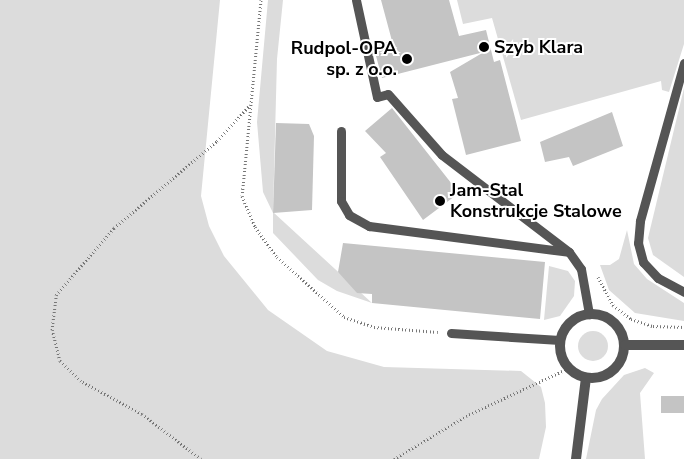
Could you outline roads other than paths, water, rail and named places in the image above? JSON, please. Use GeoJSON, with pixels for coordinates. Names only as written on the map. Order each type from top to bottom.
{"type":"FeatureCollection","features":[{"type":"Feature","properties":{"kind":"street"},"geometry":{"type":"LineString","coordinates":[[589,314],[609,318],[620,330],[624,345],[613,370],[586,378],[569,368],[562,355],[560,340],[570,322],[589,314]]}},
{"type":"Feature","properties":{"kind":"street"},"geometry":{"type":"LineString","coordinates":[[624,345],[684,345]]}},
{"type":"Feature","properties":{"kind":"street"},"geometry":{"type":"LineString","coordinates":[[576,459],[586,378]]}},
{"type":"Feature","properties":{"kind":"lane"},"geometry":{"type":"LineString","coordinates":[[356,0],[377,98],[388,94],[442,155],[569,252],[582,269],[589,314]]}},
{"type":"Feature","properties":{"kind":"lane"},"geometry":{"type":"LineString","coordinates":[[684,63],[640,221],[638,242],[643,262],[653,272],[684,292]]}},
{"type":"Feature","properties":{"kind":"lane"},"geometry":{"type":"LineString","coordinates":[[341,131],[341,201],[349,215],[369,226],[569,252]]}},
{"type":"Feature","properties":{"kind":"lane"},"geometry":{"type":"LineString","coordinates":[[451,333],[560,340]]}},
{"type":"Feature","properties":{"kind":"place","name":"Szyb Klara"},"geometry":{"type":"Point","coordinates":[484,47]}},
{"type":"Feature","properties":{"kind":"place","name":"Rudpol-OPA sp. z o.o."},"geometry":{"type":"Point","coordinates":[407,59]}},
{"type":"Feature","properties":{"kind":"place","name":"Jam-Stal Konstrukcje Stalowe"},"geometry":{"type":"Point","coordinates":[440,201]}}]}
